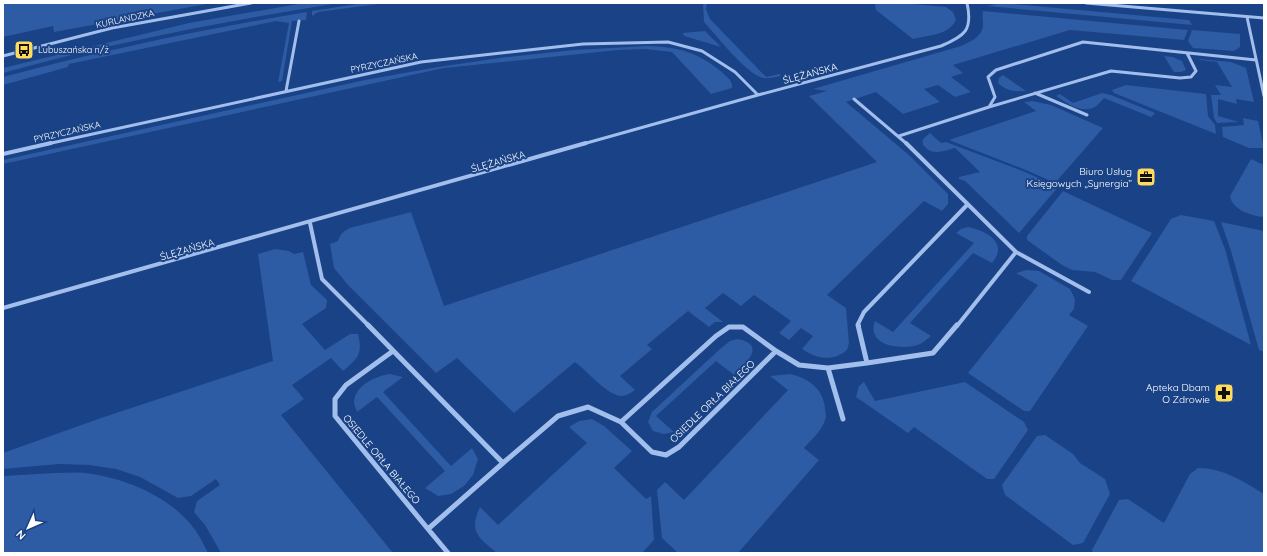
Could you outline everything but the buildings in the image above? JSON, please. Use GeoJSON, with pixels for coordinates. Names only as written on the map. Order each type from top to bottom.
{"type":"FeatureCollection","features":[{"type":"Feature","properties":{"kind":"street","name":"KURLANDZKA"},"geometry":{"type":"LineString","coordinates":[[3,56],[112,28],[251,3]]}},
{"type":"Feature","properties":{"kind":"street","name":"ŚLĘŻAŃSKA"},"geometry":{"type":"LineString","coordinates":[[3,308],[310,223],[758,95],[941,46],[964,35],[969,29],[970,21],[967,3]]}},
{"type":"Feature","properties":{"kind":"street"},"geometry":{"type":"LineString","coordinates":[[1086,3],[1264,18]]}},
{"type":"Feature","properties":{"kind":"street"},"geometry":{"type":"LineString","coordinates":[[1247,17],[1264,96]]}},
{"type":"Feature","properties":{"kind":"street"},"geometry":{"type":"LineString","coordinates":[[286,91],[299,21]]}},
{"type":"Feature","properties":{"kind":"street","name":"PYRZYCZAŃSKA"},"geometry":{"type":"LineString","coordinates":[[3,154],[421,62],[584,44],[668,42],[702,51],[735,72],[758,95]]}},
{"type":"Feature","properties":{"kind":"street"},"geometry":{"type":"LineString","coordinates":[[989,107],[995,97],[988,77],[996,70],[1082,42],[1256,60]]}},
{"type":"Feature","properties":{"kind":"street"},"geometry":{"type":"LineString","coordinates":[[899,136],[989,107],[1111,71],[1180,78],[1191,77],[1196,71],[1187,53]]}},
{"type":"Feature","properties":{"kind":"street"},"geometry":{"type":"LineString","coordinates":[[1035,93],[1087,115]]}},
{"type":"Feature","properties":{"kind":"street"},"geometry":{"type":"LineString","coordinates":[[854,99],[899,136],[1016,252],[1089,292]]}},
{"type":"Feature","properties":{"kind":"street"},"geometry":{"type":"LineString","coordinates":[[867,363],[858,324],[864,312],[967,205]]}},
{"type":"Feature","properties":{"kind":"street"},"geometry":{"type":"LineString","coordinates":[[310,223],[322,279],[503,463]]}},
{"type":"Feature","properties":{"kind":"street"},"geometry":{"type":"LineString","coordinates":[[621,422],[716,336],[729,327],[743,327],[776,351],[799,365],[828,368],[932,353],[945,341],[1016,252]]}},
{"type":"Feature","properties":{"kind":"street","name":"OSIEDLE ORŁA BIAŁEGO"},"geometry":{"type":"LineString","coordinates":[[392,351],[346,385],[335,399],[335,416],[448,553]]}},
{"type":"Feature","properties":{"kind":"street","name":"OSIEDLE ORŁA BIAŁEGO"},"geometry":{"type":"LineString","coordinates":[[428,529],[558,416],[588,407],[621,422],[652,452],[666,455],[679,447],[776,351]]}},
{"type":"Feature","properties":{"kind":"street"},"geometry":{"type":"LineString","coordinates":[[828,368],[843,419]]}},
{"type":"Feature","properties":{"kind":"shaded area"},"geometry":{"type":"Polygon","coordinates":[[[3,3],[212,3],[54,32],[53,26],[3,37],[3,3]]]}},
{"type":"Feature","properties":{"kind":"shaded area"},"geometry":{"type":"Polygon","coordinates":[[[304,3],[339,3],[170,33],[3,73],[3,68],[189,23],[304,3]]]}},
{"type":"Feature","properties":{"kind":"shaded area"},"geometry":{"type":"Polygon","coordinates":[[[363,3],[386,3],[318,12],[312,16],[312,11],[363,3]]]}},
{"type":"Feature","properties":{"kind":"shaded area"},"geometry":{"type":"Polygon","coordinates":[[[703,3],[707,3],[706,9],[710,19],[766,77],[779,74],[781,76],[763,78],[748,70],[704,22],[703,3]]]}},
{"type":"Feature","properties":{"kind":"shaded area"},"geometry":{"type":"Polygon","coordinates":[[[861,3],[902,3],[946,7],[953,12],[956,20],[943,32],[913,39],[876,10],[875,4],[861,3]]]}},
{"type":"Feature","properties":{"kind":"shaded area"},"geometry":{"type":"Polygon","coordinates":[[[1002,3],[1189,20],[1192,25],[987,6],[1002,3]]]}},
{"type":"Feature","properties":{"kind":"shaded area"},"geometry":{"type":"Polygon","coordinates":[[[983,11],[1188,30],[1184,40],[1070,30],[953,65],[963,73],[951,77],[971,92],[955,97],[938,85],[924,89],[940,102],[903,114],[876,92],[846,102],[909,155],[948,194],[948,204],[942,211],[924,201],[827,295],[846,308],[849,343],[847,350],[842,354],[831,358],[813,355],[802,349],[813,336],[801,328],[789,340],[779,333],[791,321],[754,295],[741,306],[723,293],[705,308],[723,322],[715,322],[709,327],[688,311],[647,345],[652,349],[620,376],[635,390],[630,393],[621,396],[615,395],[603,387],[575,362],[514,413],[457,358],[436,373],[348,285],[334,268],[330,244],[338,241],[344,232],[350,228],[411,212],[444,306],[877,162],[809,96],[827,91],[813,89],[961,46],[976,38],[981,32],[983,24],[983,11]]]}},
{"type":"Feature","properties":{"kind":"shaded area"},"geometry":{"type":"Polygon","coordinates":[[[307,12],[306,20],[292,21],[282,81],[278,82],[289,23],[276,21],[69,64],[68,67],[3,85],[3,77],[116,49],[192,33],[307,12]]]}},
{"type":"Feature","properties":{"kind":"shaded area"},"geometry":{"type":"Polygon","coordinates":[[[1192,30],[1240,34],[1240,47],[1234,51],[1193,48],[1188,41],[1192,30]]]}},
{"type":"Feature","properties":{"kind":"shaded area"},"geometry":{"type":"Polygon","coordinates":[[[705,31],[721,47],[684,36],[683,33],[705,31]]]}},
{"type":"Feature","properties":{"kind":"shaded area"},"geometry":{"type":"Polygon","coordinates":[[[647,46],[679,49],[696,55],[723,73],[731,81],[732,88],[711,94],[672,52],[645,49],[618,50],[444,68],[3,164],[3,160],[365,80],[507,57],[574,50],[647,46]]]}},
{"type":"Feature","properties":{"kind":"shaded area"},"geometry":{"type":"Polygon","coordinates":[[[1164,56],[1173,57],[1182,61],[1186,70],[1174,72],[1164,56]]]}},
{"type":"Feature","properties":{"kind":"shaded area"},"geometry":{"type":"Polygon","coordinates":[[[1199,59],[1231,62],[1246,68],[1254,102],[1236,99],[1237,104],[1218,99],[1218,116],[1239,122],[1217,123],[1214,118],[1211,95],[1221,95],[1215,85],[1232,87],[1217,62],[1199,59]]]}},
{"type":"Feature","properties":{"kind":"shaded area"},"geometry":{"type":"Polygon","coordinates":[[[1003,75],[1026,91],[1011,90],[1001,86],[998,83],[999,78],[1003,75]]]}},
{"type":"Feature","properties":{"kind":"shaded area"},"geometry":{"type":"Polygon","coordinates":[[[1126,85],[1206,94],[1208,116],[1215,125],[1216,134],[1114,93],[1112,90],[1126,85]]]}},
{"type":"Feature","properties":{"kind":"shaded area"},"geometry":{"type":"Polygon","coordinates":[[[1102,93],[1111,95],[1155,113],[1151,117],[1104,98],[1095,107],[1085,109],[1074,107],[1056,96],[1060,94],[1073,103],[1102,93]]]}},
{"type":"Feature","properties":{"kind":"shaded area"},"geometry":{"type":"Polygon","coordinates":[[[1032,101],[1051,105],[1103,128],[1055,183],[949,140],[1036,111],[1024,102],[1032,101]]]}},
{"type":"Feature","properties":{"kind":"shaded area"},"geometry":{"type":"Polygon","coordinates":[[[1243,118],[1258,121],[1264,148],[1249,148],[1223,137],[1222,127],[1244,125],[1243,118]]]}},
{"type":"Feature","properties":{"kind":"shaded area"},"geometry":{"type":"Polygon","coordinates":[[[930,133],[941,143],[946,142],[1025,172],[1058,187],[1019,233],[965,181],[959,179],[959,177],[980,172],[955,148],[933,152],[923,145],[923,139],[930,133]]]}},
{"type":"Feature","properties":{"kind":"shaded area"},"geometry":{"type":"Polygon","coordinates":[[[1251,159],[1264,165],[1264,217],[1248,214],[1238,209],[1234,205],[1230,196],[1251,159]]]}},
{"type":"Feature","properties":{"kind":"shaded area"},"geometry":{"type":"Polygon","coordinates":[[[1063,191],[1152,233],[1121,280],[1112,280],[1095,272],[1072,270],[1062,265],[1027,240],[1027,236],[1063,191]]]}},
{"type":"Feature","properties":{"kind":"shaded area"},"geometry":{"type":"Polygon","coordinates":[[[1181,215],[1214,221],[1225,249],[1251,345],[1131,281],[1171,219],[1181,215]]]}},
{"type":"Feature","properties":{"kind":"shaded area"},"geometry":{"type":"Polygon","coordinates":[[[1221,222],[1264,231],[1264,352],[1259,350],[1231,251],[1221,222]]]}},
{"type":"Feature","properties":{"kind":"shaded area"},"geometry":{"type":"Polygon","coordinates":[[[968,227],[982,232],[994,239],[998,250],[997,256],[992,263],[973,253],[910,323],[931,336],[923,342],[918,345],[902,347],[886,344],[880,341],[875,336],[875,321],[893,332],[974,243],[956,233],[961,229],[968,227]]]}},
{"type":"Feature","properties":{"kind":"shaded area"},"geometry":{"type":"Polygon","coordinates":[[[275,249],[289,251],[294,254],[303,252],[311,285],[327,300],[326,308],[302,324],[325,350],[350,334],[358,334],[360,346],[356,359],[343,371],[331,358],[292,385],[304,399],[281,415],[393,553],[221,553],[205,525],[194,512],[197,501],[220,485],[216,479],[191,496],[178,498],[140,477],[116,469],[89,465],[59,464],[3,469],[3,453],[101,418],[273,361],[258,254],[275,249]]]}},
{"type":"Feature","properties":{"kind":"shaded area"},"geometry":{"type":"Polygon","coordinates":[[[1027,270],[1039,271],[1070,289],[1075,299],[1074,309],[1069,315],[1088,326],[1030,411],[1024,411],[968,373],[1038,285],[1016,273],[1027,270]]]}},
{"type":"Feature","properties":{"kind":"shaded area"},"geometry":{"type":"Polygon","coordinates":[[[737,339],[751,345],[753,350],[748,361],[734,375],[716,361],[656,416],[674,432],[664,434],[653,431],[648,422],[652,412],[720,349],[730,341],[737,339]]]}},
{"type":"Feature","properties":{"kind":"shaded area"},"geometry":{"type":"Polygon","coordinates":[[[390,374],[403,377],[383,392],[451,466],[472,448],[478,459],[473,475],[464,486],[451,494],[438,496],[425,488],[445,471],[377,397],[357,412],[354,402],[355,396],[362,386],[373,379],[390,374]]]}},
{"type":"Feature","properties":{"kind":"shaded area"},"geometry":{"type":"Polygon","coordinates":[[[790,374],[803,378],[814,385],[824,401],[826,417],[825,422],[817,434],[804,448],[819,460],[738,553],[678,553],[662,538],[657,490],[665,482],[684,500],[788,390],[770,376],[790,374]]]}},
{"type":"Feature","properties":{"kind":"shaded area"},"geometry":{"type":"Polygon","coordinates":[[[864,382],[875,401],[965,382],[1024,422],[1028,430],[994,479],[987,479],[914,427],[908,433],[856,397],[859,386],[864,382]]]}},
{"type":"Feature","properties":{"kind":"shaded area"},"geometry":{"type":"Polygon","coordinates":[[[592,419],[604,426],[632,451],[614,468],[646,499],[651,496],[654,540],[642,553],[497,553],[485,543],[477,534],[475,529],[475,523],[480,507],[498,525],[587,443],[569,427],[579,421],[592,419]]]}},
{"type":"Feature","properties":{"kind":"shaded area"},"geometry":{"type":"Polygon","coordinates":[[[1045,435],[1073,454],[1080,463],[1105,479],[1110,494],[1083,543],[1073,545],[1005,495],[1002,485],[1037,436],[1045,435]]]}},
{"type":"Feature","properties":{"kind":"shaded area"},"geometry":{"type":"Polygon","coordinates":[[[1198,468],[1216,470],[1232,476],[1264,494],[1264,553],[1093,553],[1092,550],[1119,500],[1128,499],[1164,523],[1190,474],[1198,468]]]}},
{"type":"Feature","properties":{"kind":"shaded area"},"geometry":{"type":"Polygon","coordinates":[[[81,473],[101,476],[116,479],[147,491],[174,508],[186,519],[198,534],[208,553],[3,553],[3,476],[81,473]]]}},
{"type":"Feature","properties":{"kind":"place","name":"Lubuszańska n/ż"},"geometry":{"type":"Point","coordinates":[24,50]}},
{"type":"Feature","properties":{"kind":"place","name":"Biuro Usług Księgowych „Synergia”"},"geometry":{"type":"Point","coordinates":[1146,177]}},
{"type":"Feature","properties":{"kind":"place","name":"Apteka Dbam O Zdrowie"},"geometry":{"type":"Point","coordinates":[1224,393]}}]}
